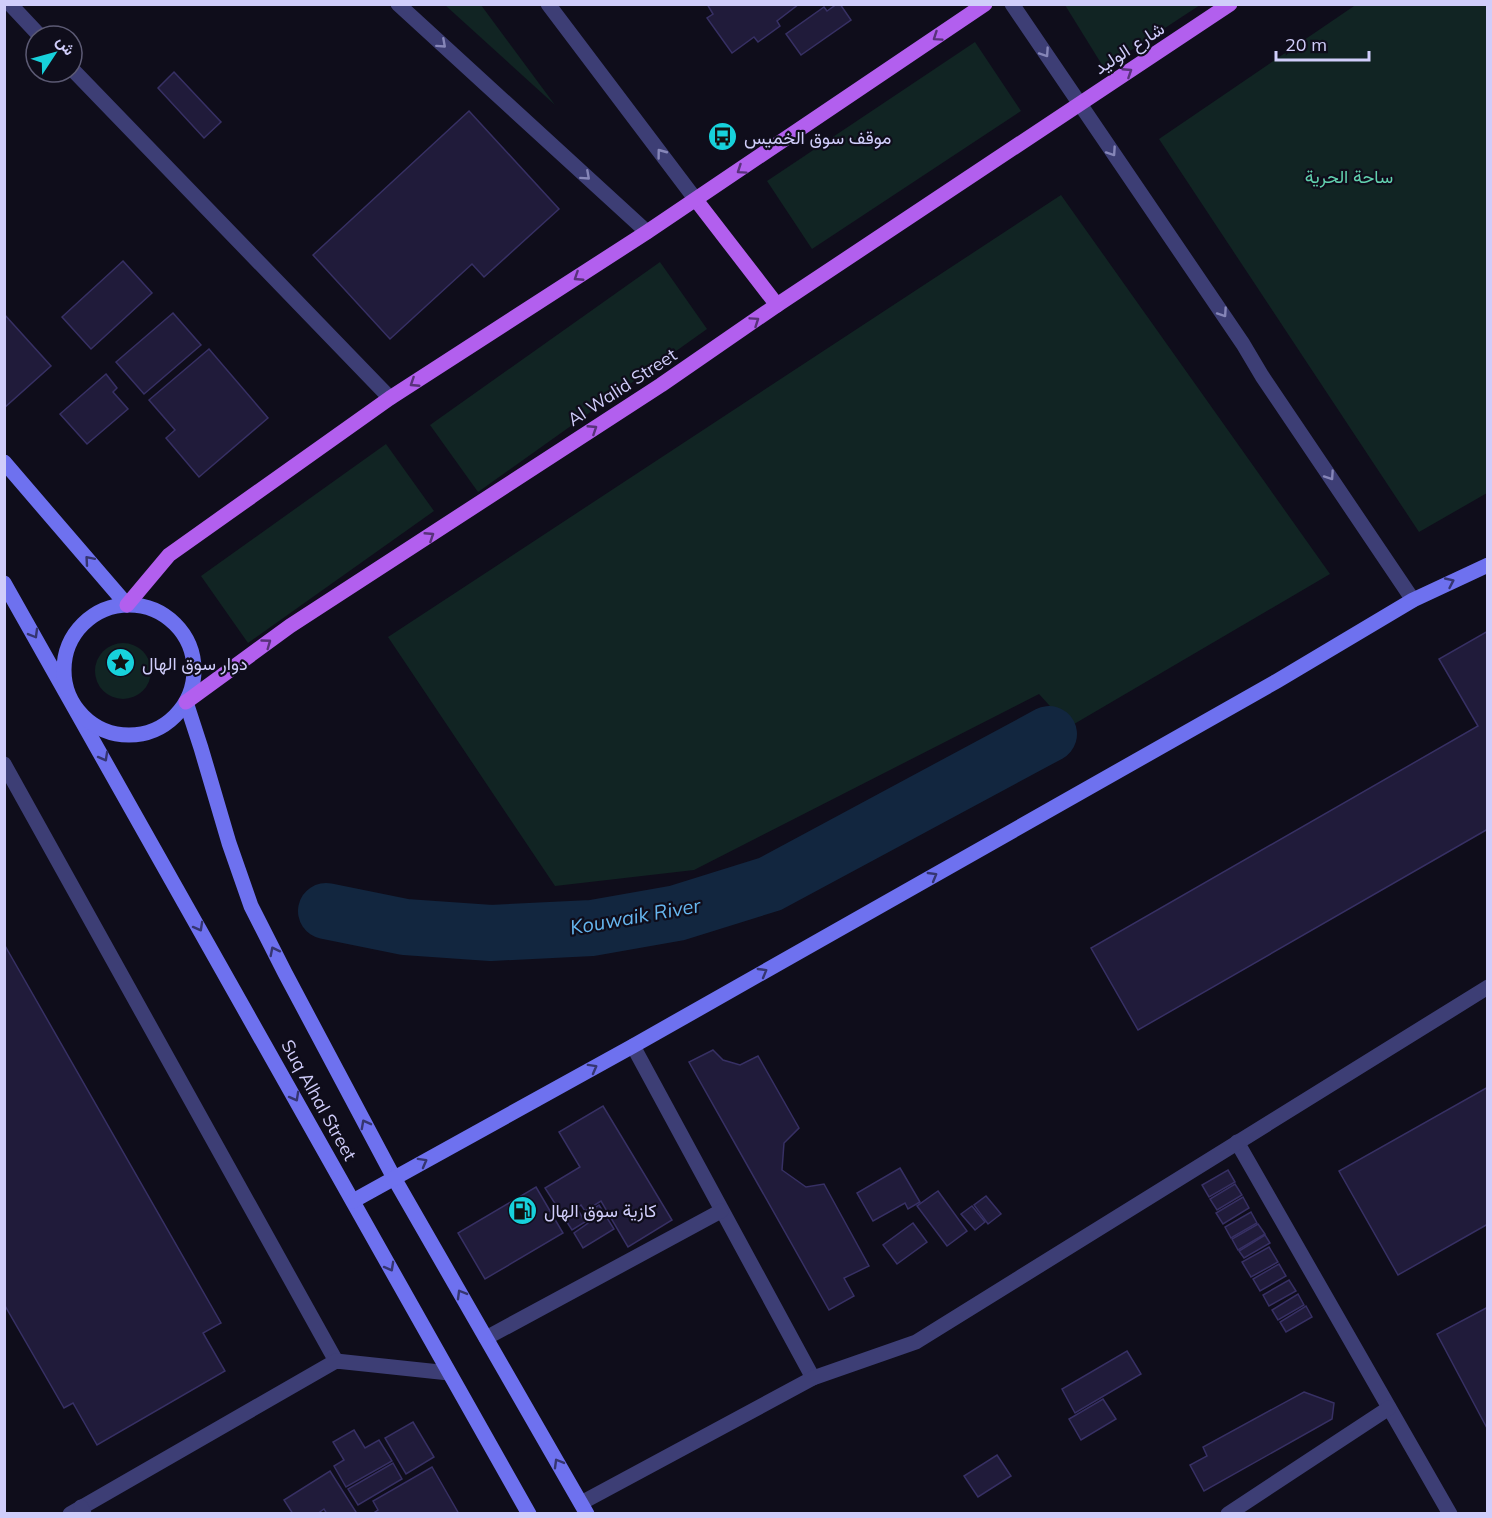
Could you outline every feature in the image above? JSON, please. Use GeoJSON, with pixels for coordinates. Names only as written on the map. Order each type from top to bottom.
{"type":"FeatureCollection","features":[{"type":"Feature","properties":{"kind":"main road"},"geometry":{"type":"LineString","coordinates":[[127,604],[169,555],[390,398],[696,200],[986,4]]}},
{"type":"Feature","properties":{"kind":"main road","name":"شارع الوليد"},"geometry":{"type":"LineString","coordinates":[[1079,104],[1230,4]]}},
{"type":"Feature","properties":{"kind":"main road","name":"Al Walid Street"},"geometry":{"type":"LineString","coordinates":[[186,702],[290,626],[661,385],[1079,104]]}},
{"type":"Feature","properties":{"kind":"main road"},"geometry":{"type":"LineString","coordinates":[[696,200],[777,305]]}},
{"type":"Feature","properties":{"kind":"main road"},"geometry":{"type":"LineString","coordinates":[[4,462],[127,604]]}},
{"type":"Feature","properties":{"kind":"main road"},"geometry":{"type":"LineString","coordinates":[[353,1201],[633,1046],[1277,681],[1413,600],[1488,565]]}},
{"type":"Feature","properties":{"kind":"main road"},"geometry":{"type":"LineString","coordinates":[[4,583],[75,706],[88,720],[104,730],[122,735],[141,734],[159,728],[174,717],[186,702],[193,684],[194,664],[189,645],[179,628],[165,615],[147,607],[127,604],[107,608],[90,618],[76,632],[67,649],[65,679],[75,706]]}},
{"type":"Feature","properties":{"kind":"main road","name":"Suq Alhal Street"},"geometry":{"type":"LineString","coordinates":[[186,702],[229,843],[251,906],[394,1178],[584,1508]]}},
{"type":"Feature","properties":{"kind":"main road","name":"Suq Alhal Street"},"geometry":{"type":"LineString","coordinates":[[75,706],[529,1514]]}},
{"type":"Feature","properties":{"kind":"street"},"geometry":{"type":"LineString","coordinates":[[10,4],[29,24]]}},
{"type":"Feature","properties":{"kind":"street"},"geometry":{"type":"LineString","coordinates":[[398,4],[647,232]]}},
{"type":"Feature","properties":{"kind":"street"},"geometry":{"type":"LineString","coordinates":[[548,4],[696,200]]}},
{"type":"Feature","properties":{"kind":"street"},"geometry":{"type":"LineString","coordinates":[[1012,4],[1243,344],[1413,600]]}},
{"type":"Feature","properties":{"kind":"street"},"geometry":{"type":"LineString","coordinates":[[84,81],[390,398]]}},
{"type":"Feature","properties":{"kind":"street"},"geometry":{"type":"LineString","coordinates":[[4,764],[336,1361]]}},
{"type":"Feature","properties":{"kind":"street"},"geometry":{"type":"LineString","coordinates":[[584,1508],[813,1378],[916,1342],[1488,987]]}},
{"type":"Feature","properties":{"kind":"street"},"geometry":{"type":"LineString","coordinates":[[633,1046],[813,1378]]}},
{"type":"Feature","properties":{"kind":"street"},"geometry":{"type":"LineString","coordinates":[[1237,1142],[1450,1514]]}},
{"type":"Feature","properties":{"kind":"street"},"geometry":{"type":"LineString","coordinates":[[486,1338],[722,1211]]}},
{"type":"Feature","properties":{"kind":"street"},"geometry":{"type":"LineString","coordinates":[[78,1512],[336,1361],[449,1373]]}},
{"type":"Feature","properties":{"kind":"street"},"geometry":{"type":"LineString","coordinates":[[1228,1514],[1389,1408]]}},
{"type":"Feature","properties":{"kind":"green space","name":"ساحة الحرية"},"geometry":{"type":"Polygon","coordinates":[[[1357,4],[1487,5],[1487,493],[1419,532],[1159,139],[1357,4]]]}},
{"type":"Feature","properties":{"kind":"green space"},"geometry":{"type":"Polygon","coordinates":[[[445,5],[481,5],[555,105],[445,5]]]}},
{"type":"Feature","properties":{"kind":"green space"},"geometry":{"type":"Polygon","coordinates":[[[1065,5],[1200,5],[1104,68],[1065,5]]]}},
{"type":"Feature","properties":{"kind":"green space"},"geometry":{"type":"Polygon","coordinates":[[[975,42],[1021,111],[812,249],[767,181],[975,42]]]}},
{"type":"Feature","properties":{"kind":"green space"},"geometry":{"type":"Polygon","coordinates":[[[1061,195],[1330,574],[1069,727],[1039,694],[694,870],[555,886],[388,637],[1061,195]]]}},
{"type":"Feature","properties":{"kind":"green space"},"geometry":{"type":"Polygon","coordinates":[[[660,262],[707,329],[478,492],[430,425],[660,262]]]}},
{"type":"Feature","properties":{"kind":"green space"},"geometry":{"type":"Polygon","coordinates":[[[386,444],[434,511],[248,643],[201,576],[386,444]]]}},
{"type":"Feature","properties":{"kind":"green space"},"geometry":{"type":"Polygon","coordinates":[[[118,643],[128,643],[143,651],[149,660],[151,671],[149,682],[143,691],[128,699],[118,699],[107,694],[100,687],[95,676],[95,666],[100,655],[107,648],[118,643]]]}},
{"type":"Feature","properties":{"kind":"building"},"geometry":{"type":"Polygon","coordinates":[[[707,4],[799,4],[777,21],[780,26],[758,42],[754,37],[732,53],[707,18],[713,14],[707,4]]]}},
{"type":"Feature","properties":{"kind":"building"},"geometry":{"type":"Polygon","coordinates":[[[840,4],[851,20],[801,55],[786,34],[824,7],[827,11],[840,4]]]}},
{"type":"Feature","properties":{"kind":"building"},"geometry":{"type":"Polygon","coordinates":[[[174,72],[221,122],[204,138],[158,88],[174,72]]]}},
{"type":"Feature","properties":{"kind":"building"},"geometry":{"type":"Polygon","coordinates":[[[469,111],[559,209],[484,277],[472,264],[390,339],[313,255],[469,111]]]}},
{"type":"Feature","properties":{"kind":"building"},"geometry":{"type":"Polygon","coordinates":[[[123,261],[152,293],[91,349],[62,317],[123,261]]]}},
{"type":"Feature","properties":{"kind":"building"},"geometry":{"type":"Polygon","coordinates":[[[173,313],[201,345],[144,394],[116,362],[173,313]]]}},
{"type":"Feature","properties":{"kind":"building"},"geometry":{"type":"Polygon","coordinates":[[[4,314],[51,366],[4,408],[4,314]]]}},
{"type":"Feature","properties":{"kind":"building"},"geometry":{"type":"Polygon","coordinates":[[[209,349],[268,418],[199,477],[166,438],[175,430],[149,400],[209,349]]]}},
{"type":"Feature","properties":{"kind":"building"},"geometry":{"type":"Polygon","coordinates":[[[106,374],[117,388],[113,392],[128,409],[87,444],[60,414],[106,374]]]}},
{"type":"Feature","properties":{"kind":"building"},"geometry":{"type":"Polygon","coordinates":[[[1488,631],[1488,829],[1138,1030],[1091,948],[1478,726],[1439,659],[1488,631]]]}},
{"type":"Feature","properties":{"kind":"building"},"geometry":{"type":"Polygon","coordinates":[[[4,944],[221,1323],[203,1333],[225,1371],[97,1445],[73,1403],[64,1408],[4,1304],[4,944]]]}},
{"type":"Feature","properties":{"kind":"building"},"geometry":{"type":"Polygon","coordinates":[[[713,1050],[723,1060],[740,1065],[758,1056],[799,1128],[784,1143],[782,1170],[806,1187],[824,1184],[869,1266],[844,1278],[854,1296],[829,1310],[689,1062],[713,1050]]]}},
{"type":"Feature","properties":{"kind":"building"},"geometry":{"type":"Polygon","coordinates":[[[1488,1087],[1488,1224],[1398,1275],[1339,1171],[1488,1087]]]}},
{"type":"Feature","properties":{"kind":"building"},"geometry":{"type":"Polygon","coordinates":[[[603,1106],[672,1220],[628,1247],[601,1201],[585,1211],[581,1205],[577,1208],[585,1222],[572,1230],[545,1188],[580,1167],[559,1132],[603,1106]]]}},
{"type":"Feature","properties":{"kind":"building"},"geometry":{"type":"Polygon","coordinates":[[[900,1168],[920,1202],[908,1209],[905,1203],[873,1221],[857,1193],[900,1168]]]}},
{"type":"Feature","properties":{"kind":"building"},"geometry":{"type":"Polygon","coordinates":[[[1228,1170],[1235,1182],[1209,1197],[1202,1185],[1228,1170]]]}},
{"type":"Feature","properties":{"kind":"building"},"geometry":{"type":"Polygon","coordinates":[[[1235,1184],[1242,1195],[1217,1210],[1210,1199],[1235,1184]]]}},
{"type":"Feature","properties":{"kind":"building","name":"كازية سوق الهال"},"geometry":{"type":"Polygon","coordinates":[[[536,1187],[563,1233],[485,1279],[458,1233],[536,1187]]]}},
{"type":"Feature","properties":{"kind":"building"},"geometry":{"type":"Polygon","coordinates":[[[938,1191],[967,1231],[947,1246],[917,1206],[938,1191]]]}},
{"type":"Feature","properties":{"kind":"building"},"geometry":{"type":"Polygon","coordinates":[[[986,1196],[1001,1214],[988,1224],[974,1205],[986,1196]]]}},
{"type":"Feature","properties":{"kind":"building"},"geometry":{"type":"Polygon","coordinates":[[[1243,1197],[1249,1208],[1223,1224],[1216,1213],[1243,1197]]]}},
{"type":"Feature","properties":{"kind":"building"},"geometry":{"type":"Polygon","coordinates":[[[599,1205],[614,1229],[583,1248],[574,1233],[591,1221],[586,1213],[599,1205]]]}},
{"type":"Feature","properties":{"kind":"building"},"geometry":{"type":"Polygon","coordinates":[[[972,1206],[985,1222],[975,1230],[961,1214],[972,1206]]]}},
{"type":"Feature","properties":{"kind":"building"},"geometry":{"type":"Polygon","coordinates":[[[1251,1212],[1257,1223],[1231,1238],[1225,1227],[1251,1212]]]}},
{"type":"Feature","properties":{"kind":"building"},"geometry":{"type":"Polygon","coordinates":[[[913,1223],[927,1242],[897,1264],[883,1245],[913,1223]]]}},
{"type":"Feature","properties":{"kind":"building"},"geometry":{"type":"Polygon","coordinates":[[[1258,1224],[1265,1234],[1238,1250],[1232,1239],[1258,1224]]]}},
{"type":"Feature","properties":{"kind":"building"},"geometry":{"type":"Polygon","coordinates":[[[1265,1235],[1270,1243],[1244,1258],[1239,1251],[1265,1235]]]}},
{"type":"Feature","properties":{"kind":"building"},"geometry":{"type":"Polygon","coordinates":[[[1269,1247],[1278,1262],[1251,1277],[1242,1262],[1269,1247]]]}},
{"type":"Feature","properties":{"kind":"building"},"geometry":{"type":"Polygon","coordinates":[[[1279,1264],[1286,1276],[1260,1291],[1253,1279],[1279,1264]]]}},
{"type":"Feature","properties":{"kind":"building"},"geometry":{"type":"Polygon","coordinates":[[[1289,1280],[1296,1291],[1269,1306],[1263,1295],[1289,1280]]]}},
{"type":"Feature","properties":{"kind":"building"},"geometry":{"type":"Polygon","coordinates":[[[1298,1294],[1304,1305],[1278,1320],[1272,1310],[1298,1294]]]}},
{"type":"Feature","properties":{"kind":"building"},"geometry":{"type":"Polygon","coordinates":[[[1306,1306],[1312,1317],[1286,1332],[1280,1322],[1306,1306]]]}},
{"type":"Feature","properties":{"kind":"building"},"geometry":{"type":"Polygon","coordinates":[[[1488,1307],[1488,1430],[1437,1334],[1488,1307]]]}},
{"type":"Feature","properties":{"kind":"building"},"geometry":{"type":"Polygon","coordinates":[[[1127,1351],[1141,1374],[1075,1413],[1062,1389],[1127,1351]]]}},
{"type":"Feature","properties":{"kind":"building"},"geometry":{"type":"Polygon","coordinates":[[[1304,1392],[1334,1403],[1332,1419],[1204,1491],[1190,1465],[1207,1456],[1203,1447],[1304,1392]]]}},
{"type":"Feature","properties":{"kind":"building"},"geometry":{"type":"Polygon","coordinates":[[[1103,1399],[1116,1419],[1081,1440],[1069,1419],[1103,1399]]]}},
{"type":"Feature","properties":{"kind":"building"},"geometry":{"type":"Polygon","coordinates":[[[413,1422],[434,1457],[406,1474],[385,1438],[413,1422]]]}},
{"type":"Feature","properties":{"kind":"building"},"geometry":{"type":"Polygon","coordinates":[[[354,1430],[365,1448],[379,1440],[392,1461],[346,1487],[334,1466],[344,1460],[333,1442],[354,1430]]]}},
{"type":"Feature","properties":{"kind":"building"},"geometry":{"type":"Polygon","coordinates":[[[997,1455],[1011,1476],[978,1497],[964,1476],[997,1455]]]}},
{"type":"Feature","properties":{"kind":"building"},"geometry":{"type":"Polygon","coordinates":[[[393,1463],[402,1479],[358,1505],[348,1489],[393,1463]]]}},
{"type":"Feature","properties":{"kind":"building"},"geometry":{"type":"Polygon","coordinates":[[[432,1467],[459,1514],[372,1514],[378,1510],[373,1501],[432,1467]]]}},
{"type":"Feature","properties":{"kind":"building"},"geometry":{"type":"Polygon","coordinates":[[[330,1471],[356,1512],[327,1514],[324,1509],[317,1514],[293,1514],[284,1500],[330,1471]]]}},
{"type":"Feature","properties":{"kind":"waterway","name":"Kouwaik River"},"geometry":{"type":"LineString","coordinates":[[326,911],[405,927],[491,933],[592,928],[677,913],[770,884],[1049,734]]}},
{"type":"Feature","properties":{"kind":"place","name":"موقف سوق الخميس"},"geometry":{"type":"Point","coordinates":[723,137]}},
{"type":"Feature","properties":{"kind":"place","name":"دوار سوق الهال"},"geometry":{"type":"Point","coordinates":[121,663]}},
{"type":"Feature","properties":{"kind":"place","name":"كازية سوق الهال"},"geometry":{"type":"Point","coordinates":[523,1210]}}]}
